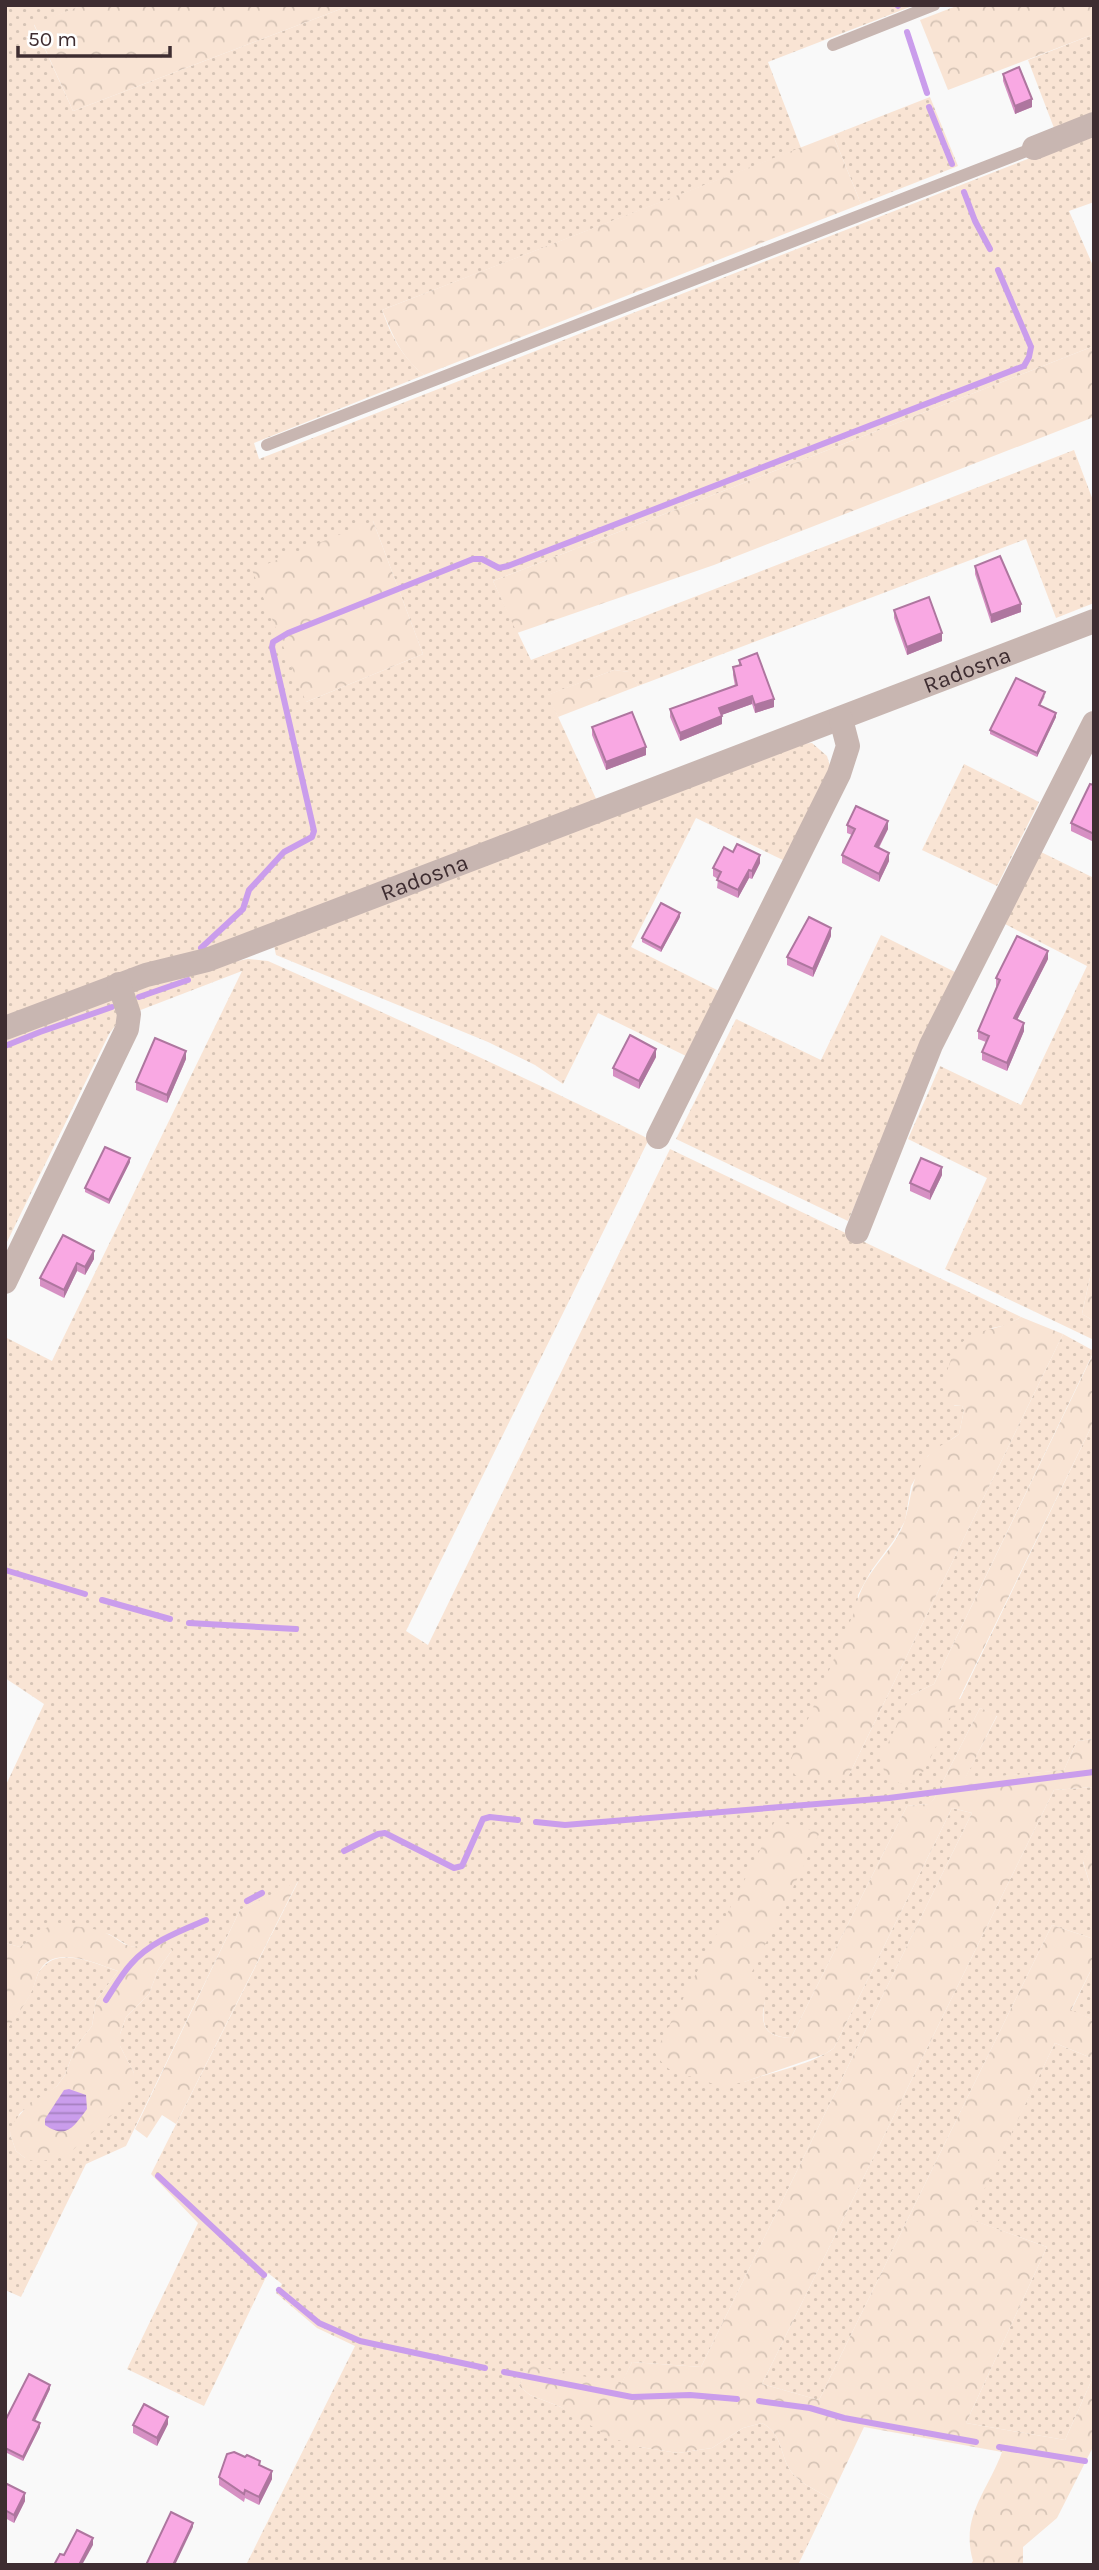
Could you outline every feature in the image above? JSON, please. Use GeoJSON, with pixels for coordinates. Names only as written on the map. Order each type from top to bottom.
{"type":"FeatureCollection","features":[{"type":"Feature","properties":{"kind":"street"},"geometry":{"type":"LineString","coordinates":[[1034,148],[1094,124]]}},
{"type":"Feature","properties":{"kind":"street","name":"Radosna"},"geometry":{"type":"LineString","coordinates":[[5,1028],[119,984],[169,968],[207,960],[1094,621]]}},
{"type":"Feature","properties":{"kind":"street"},"geometry":{"type":"LineString","coordinates":[[658,1137],[839,774],[848,746],[841,719]]}},
{"type":"Feature","properties":{"kind":"street"},"geometry":{"type":"LineString","coordinates":[[857,1231],[930,1045],[1094,723]]}},
{"type":"Feature","properties":{"kind":"street"},"geometry":{"type":"LineString","coordinates":[[5,1282],[127,1029],[129,1014],[119,984]]}},
{"type":"Feature","properties":{"kind":"lane"},"geometry":{"type":"LineString","coordinates":[[833,45],[934,5]]}},
{"type":"Feature","properties":{"kind":"lane"},"geometry":{"type":"LineString","coordinates":[[267,445],[1034,148]]}},
{"type":"Feature","properties":{"kind":"green space"},"geometry":{"type":"Polygon","coordinates":[[[5,5],[83,5],[34,25],[73,111],[351,5],[915,5],[768,62],[801,148],[382,310],[398,346],[424,375],[254,443],[259,459],[1094,133],[1094,202],[1069,211],[1094,268],[1094,346],[493,581],[531,660],[1074,450],[1094,503],[1094,603],[1056,618],[1026,539],[638,686],[629,672],[614,670],[548,695],[598,803],[216,949],[5,1019],[5,5]],[[373,521],[306,702],[423,654],[373,521]]]}},
{"type":"Feature","properties":{"kind":"green space"},"geometry":{"type":"Polygon","coordinates":[[[83,5],[351,5],[73,111],[34,24],[83,5]]]}},
{"type":"Feature","properties":{"kind":"green space"},"geometry":{"type":"Polygon","coordinates":[[[959,5],[1094,5],[1094,34],[948,90],[920,20],[959,5]]]}},
{"type":"Feature","properties":{"kind":"green space"},"geometry":{"type":"Polygon","coordinates":[[[1094,34],[1094,113],[1054,128],[1028,60],[1094,34]]]}},
{"type":"Feature","properties":{"kind":"green space"},"geometry":{"type":"Polygon","coordinates":[[[930,97],[958,166],[861,204],[833,135],[930,97]]]}},
{"type":"Feature","properties":{"kind":"green space"},"geometry":{"type":"Polygon","coordinates":[[[833,135],[861,204],[424,375],[403,353],[382,310],[833,135]]]}},
{"type":"Feature","properties":{"kind":"green space"},"geometry":{"type":"Polygon","coordinates":[[[1094,346],[1094,417],[714,565],[517,633],[493,581],[1094,346]]]}},
{"type":"Feature","properties":{"kind":"green space"},"geometry":{"type":"Polygon","coordinates":[[[373,521],[423,654],[306,702],[252,570],[373,521]]]}},
{"type":"Feature","properties":{"kind":"green space"},"geometry":{"type":"Polygon","coordinates":[[[614,670],[630,672],[638,686],[558,717],[547,695],[614,670]]]}},
{"type":"Feature","properties":{"kind":"green space"},"geometry":{"type":"Polygon","coordinates":[[[812,743],[827,756],[831,769],[785,861],[696,818],[631,947],[721,992],[688,1057],[598,1013],[563,1084],[535,1065],[488,1042],[276,955],[274,946],[799,744],[812,743]]]}},
{"type":"Feature","properties":{"kind":"green space"},"geometry":{"type":"Polygon","coordinates":[[[964,764],[1039,802],[997,886],[922,850],[964,764]]]}},
{"type":"Feature","properties":{"kind":"green space"},"geometry":{"type":"Polygon","coordinates":[[[1041,852],[1094,878],[1094,1259],[1082,1314],[1094,1321],[1094,1340],[945,1269],[987,1178],[908,1139],[940,1066],[1021,1105],[1087,966],[1005,924],[1041,852]]]}},
{"type":"Feature","properties":{"kind":"green space"},"geometry":{"type":"Polygon","coordinates":[[[881,935],[955,972],[848,1221],[676,1139],[736,1019],[821,1060],[881,935]]]}},
{"type":"Feature","properties":{"kind":"green space"},"geometry":{"type":"Polygon","coordinates":[[[248,959],[268,961],[316,982],[649,1139],[406,1631],[428,1645],[670,1149],[1021,1317],[1007,1325],[992,1328],[954,1406],[962,1406],[964,1410],[959,1434],[928,1456],[911,1486],[905,1521],[858,1595],[849,1775],[1063,1334],[1094,1351],[934,1684],[911,1695],[960,1699],[1094,1421],[1094,1739],[1077,1741],[1064,1770],[964,1780],[997,1716],[980,1708],[934,1799],[929,1804],[907,1806],[791,2038],[769,2032],[763,2016],[765,1999],[744,2082],[803,2064],[834,2048],[952,1808],[972,1813],[701,2367],[632,2362],[621,2385],[529,2366],[519,2386],[530,2395],[561,2407],[640,2447],[678,2453],[712,2448],[743,2428],[762,2423],[778,2439],[796,2478],[830,2499],[798,2565],[246,2565],[355,2346],[317,2328],[276,2293],[282,2284],[268,2273],[204,2406],[127,2369],[198,2223],[151,2174],[298,1882],[240,1910],[126,2146],[86,2164],[21,2297],[5,2290],[5,2034],[28,1997],[40,1970],[50,1962],[68,1957],[118,1971],[96,2001],[92,2026],[75,2048],[65,2075],[57,2086],[20,2113],[10,2134],[16,2151],[25,2158],[105,2118],[121,2106],[134,2073],[120,2046],[120,2034],[126,2017],[149,1994],[158,1970],[172,1950],[129,1946],[109,1934],[49,1927],[20,1947],[5,1943],[5,1787],[44,1704],[5,1678],[5,1337],[52,1361],[242,971],[138,1011],[134,994],[137,984],[187,970],[248,959]]]}},
{"type":"Feature","properties":{"kind":"green space"},"geometry":{"type":"Polygon","coordinates":[[[111,995],[122,1017],[109,1034],[5,1246],[5,1036],[111,995]]]}},
{"type":"Feature","properties":{"kind":"green space"},"geometry":{"type":"Polygon","coordinates":[[[1094,1259],[1094,1321],[1082,1314],[1094,1259]]]}},
{"type":"Feature","properties":{"kind":"green space"},"geometry":{"type":"Polygon","coordinates":[[[1021,1317],[1063,1334],[849,1775],[822,1779],[795,1775],[789,1763],[856,1608],[859,1595],[894,1542],[905,1520],[919,1470],[933,1452],[959,1434],[964,1410],[962,1406],[948,1405],[944,1393],[953,1357],[968,1338],[1021,1317]]]}},
{"type":"Feature","properties":{"kind":"green space"},"geometry":{"type":"Polygon","coordinates":[[[1094,1352],[1094,1421],[924,1771],[901,1784],[885,1775],[881,1758],[911,1695],[934,1684],[1094,1352]]]}},
{"type":"Feature","properties":{"kind":"green space"},"geometry":{"type":"Polygon","coordinates":[[[980,1708],[997,1715],[965,1779],[1064,1770],[1077,1741],[1094,1739],[1094,1787],[1054,1790],[762,2384],[819,2400],[1052,1925],[1094,1939],[1094,1964],[1071,2010],[1094,2020],[1094,2059],[1055,2043],[970,2219],[1047,2247],[966,2423],[1065,2440],[1094,2375],[1094,2445],[1057,2518],[1023,2547],[1023,2565],[970,2565],[973,2561],[970,2530],[973,2517],[1002,2452],[864,2427],[830,2499],[796,2478],[778,2439],[762,2423],[743,2428],[712,2448],[678,2453],[640,2447],[609,2437],[561,2407],[530,2395],[519,2386],[529,2365],[621,2384],[632,2362],[701,2367],[972,1813],[952,1808],[834,2048],[825,2054],[725,2086],[710,2083],[701,2076],[680,2075],[664,2065],[655,2053],[775,1821],[820,1832],[751,1974],[765,1995],[763,2015],[766,2028],[776,2036],[791,2038],[907,1806],[928,1804],[934,1799],[980,1708]]]}},
{"type":"Feature","properties":{"kind":"green space"},"geometry":{"type":"Polygon","coordinates":[[[1094,1787],[1094,1839],[1083,1862],[1094,1898],[1094,1939],[1052,1925],[819,2400],[762,2384],[1054,1790],[1094,1787]]]}},
{"type":"Feature","properties":{"kind":"green space"},"geometry":{"type":"Polygon","coordinates":[[[1094,1839],[1094,1898],[1083,1861],[1094,1839]]]}},
{"type":"Feature","properties":{"kind":"green space"},"geometry":{"type":"Polygon","coordinates":[[[298,1881],[176,2124],[162,2115],[147,2138],[135,2129],[240,1910],[298,1881]]]}},
{"type":"Feature","properties":{"kind":"green space"},"geometry":{"type":"Polygon","coordinates":[[[49,1926],[87,1928],[110,1935],[127,1945],[163,1943],[172,1950],[158,1970],[149,1994],[126,2017],[120,2034],[120,2046],[134,2073],[132,2091],[122,2106],[65,2157],[36,2162],[16,2151],[10,2134],[13,2123],[29,2104],[57,2086],[65,2075],[75,2048],[92,2026],[96,2001],[118,1971],[77,1958],[56,1958],[47,1962],[5,2034],[5,1943],[20,1947],[49,1926]]]}},
{"type":"Feature","properties":{"kind":"green space"},"geometry":{"type":"Polygon","coordinates":[[[1094,1964],[1094,2020],[1071,2011],[1094,1964]]]}},
{"type":"Feature","properties":{"kind":"green space"},"geometry":{"type":"Polygon","coordinates":[[[1055,2043],[1094,2059],[1094,2375],[1065,2440],[966,2423],[1047,2247],[969,2219],[1055,2043]]]}},
{"type":"Feature","properties":{"kind":"shaded area"},"geometry":{"type":"Polygon","coordinates":[[[64,2090],[86,2095],[87,2109],[78,2121],[65,2131],[45,2125],[45,2119],[64,2090]]]}},
{"type":"Feature","properties":{"kind":"building"},"geometry":{"type":"Polygon","coordinates":[[[1019,67],[1032,99],[1015,106],[1003,74],[1019,67]]]}},
{"type":"Feature","properties":{"kind":"building"},"geometry":{"type":"Polygon","coordinates":[[[1000,556],[1021,604],[991,615],[975,566],[1000,556]]]}},
{"type":"Feature","properties":{"kind":"building"},"geometry":{"type":"Polygon","coordinates":[[[929,597],[942,633],[907,647],[894,610],[929,597]]]}},
{"type":"Feature","properties":{"kind":"building"},"geometry":{"type":"Polygon","coordinates":[[[757,653],[774,699],[755,705],[752,696],[719,708],[722,716],[680,733],[670,709],[737,685],[733,667],[741,665],[739,660],[757,653]]]}},
{"type":"Feature","properties":{"kind":"building"},"geometry":{"type":"Polygon","coordinates":[[[1016,678],[1045,692],[1039,705],[1056,713],[1037,753],[990,730],[1016,678]]]}},
{"type":"Feature","properties":{"kind":"building"},"geometry":{"type":"Polygon","coordinates":[[[632,712],[646,747],[606,762],[592,727],[632,712]]]}},
{"type":"Feature","properties":{"kind":"building"},"geometry":{"type":"Polygon","coordinates":[[[1090,784],[1094,785],[1094,834],[1071,823],[1090,784]]]}},
{"type":"Feature","properties":{"kind":"building"},"geometry":{"type":"Polygon","coordinates":[[[856,806],[888,821],[875,846],[889,853],[879,874],[842,855],[855,829],[847,825],[856,806]]]}},
{"type":"Feature","properties":{"kind":"building"},"geometry":{"type":"Polygon","coordinates":[[[737,844],[760,855],[738,890],[717,880],[721,872],[713,868],[724,847],[733,852],[737,844]]]}},
{"type":"Feature","properties":{"kind":"building"},"geometry":{"type":"Polygon","coordinates":[[[661,903],[680,913],[661,948],[642,938],[661,903]]]}},
{"type":"Feature","properties":{"kind":"building"},"geometry":{"type":"Polygon","coordinates":[[[809,917],[831,928],[813,969],[787,957],[809,917]]]}},
{"type":"Feature","properties":{"kind":"building"},"geometry":{"type":"Polygon","coordinates":[[[1017,936],[1048,951],[1014,1018],[1024,1023],[1007,1063],[982,1052],[989,1036],[978,1031],[1000,980],[996,978],[1017,936]]]}},
{"type":"Feature","properties":{"kind":"building"},"geometry":{"type":"Polygon","coordinates":[[[630,1035],[656,1049],[639,1081],[613,1068],[630,1035]]]}},
{"type":"Feature","properties":{"kind":"building"},"geometry":{"type":"Polygon","coordinates":[[[155,1038],[186,1051],[167,1095],[136,1082],[155,1038]]]}},
{"type":"Feature","properties":{"kind":"building"},"geometry":{"type":"Polygon","coordinates":[[[105,1147],[130,1158],[109,1200],[85,1188],[105,1147]]]}},
{"type":"Feature","properties":{"kind":"building"},"geometry":{"type":"Polygon","coordinates":[[[921,1158],[942,1167],[930,1192],[910,1183],[921,1158]]]}},
{"type":"Feature","properties":{"kind":"building"},"geometry":{"type":"Polygon","coordinates":[[[63,1235],[94,1251],[85,1267],[77,1263],[64,1290],[40,1278],[63,1235]]]}},
{"type":"Feature","properties":{"kind":"building"},"geometry":{"type":"Polygon","coordinates":[[[29,2374],[50,2385],[33,2420],[40,2423],[23,2457],[5,2448],[5,2421],[29,2374]]]}},
{"type":"Feature","properties":{"kind":"building"},"geometry":{"type":"Polygon","coordinates":[[[144,2404],[168,2417],[157,2438],[133,2425],[144,2404]]]}},
{"type":"Feature","properties":{"kind":"building"},"geometry":{"type":"Polygon","coordinates":[[[234,2452],[260,2461],[259,2465],[272,2471],[259,2497],[245,2490],[244,2494],[219,2477],[227,2454],[234,2452]]]}},
{"type":"Feature","properties":{"kind":"building"},"geometry":{"type":"Polygon","coordinates":[[[5,2483],[25,2493],[14,2515],[5,2510],[5,2483]]]}},
{"type":"Feature","properties":{"kind":"building"},"geometry":{"type":"Polygon","coordinates":[[[171,2512],[193,2523],[173,2565],[146,2565],[171,2512]]]}},
{"type":"Feature","properties":{"kind":"building"},"geometry":{"type":"Polygon","coordinates":[[[77,2530],[93,2538],[79,2565],[54,2565],[60,2554],[64,2555],[77,2530]]]}},
{"type":"Feature","properties":{"kind":"waterway"},"geometry":{"type":"LineString","coordinates":[[907,32],[927,93]]}},
{"type":"Feature","properties":{"kind":"waterway"},"geometry":{"type":"LineString","coordinates":[[929,107],[952,164]]}},
{"type":"Feature","properties":{"kind":"waterway"},"geometry":{"type":"LineString","coordinates":[[964,192],[990,249]]}},
{"type":"Feature","properties":{"kind":"waterway"},"geometry":{"type":"LineString","coordinates":[[201,948],[243,909],[249,890],[284,852],[312,837],[314,831],[273,642],[288,633],[473,559],[482,559],[499,568],[508,566],[1024,366],[1031,347],[998,270]]}},
{"type":"Feature","properties":{"kind":"waterway"},"geometry":{"type":"LineString","coordinates":[[139,997],[188,980]]}},
{"type":"Feature","properties":{"kind":"waterway"},"geometry":{"type":"LineString","coordinates":[[5,1046],[112,1007]]}},
{"type":"Feature","properties":{"kind":"waterway"},"geometry":{"type":"LineString","coordinates":[[5,1570],[85,1594]]}},
{"type":"Feature","properties":{"kind":"waterway"},"geometry":{"type":"LineString","coordinates":[[102,1600],[170,1619]]}},
{"type":"Feature","properties":{"kind":"waterway"},"geometry":{"type":"LineString","coordinates":[[189,1623],[296,1629]]}},
{"type":"Feature","properties":{"kind":"waterway"},"geometry":{"type":"LineString","coordinates":[[536,1822],[565,1825],[889,1798],[1094,1772]]}},
{"type":"Feature","properties":{"kind":"waterway"},"geometry":{"type":"LineString","coordinates":[[344,1851],[385,1833],[454,1868],[462,1866],[483,1819],[490,1817],[518,1820]]}},
{"type":"Feature","properties":{"kind":"waterway"},"geometry":{"type":"LineString","coordinates":[[247,1901],[262,1893]]}},
{"type":"Feature","properties":{"kind":"waterway"},"geometry":{"type":"LineString","coordinates":[[106,2000],[127,1968],[147,1949],[206,1920]]}},
{"type":"Feature","properties":{"kind":"waterway"},"geometry":{"type":"LineString","coordinates":[[158,2176],[264,2275]]}},
{"type":"Feature","properties":{"kind":"waterway"},"geometry":{"type":"LineString","coordinates":[[279,2290],[319,2323],[360,2341],[485,2368]]}},
{"type":"Feature","properties":{"kind":"waterway"},"geometry":{"type":"LineString","coordinates":[[504,2372],[632,2397],[690,2395],[737,2399]]}},
{"type":"Feature","properties":{"kind":"waterway"},"geometry":{"type":"LineString","coordinates":[[759,2401],[810,2408],[844,2418],[976,2442]]}},
{"type":"Feature","properties":{"kind":"waterway"},"geometry":{"type":"LineString","coordinates":[[999,2447],[1085,2461]]}}]}
